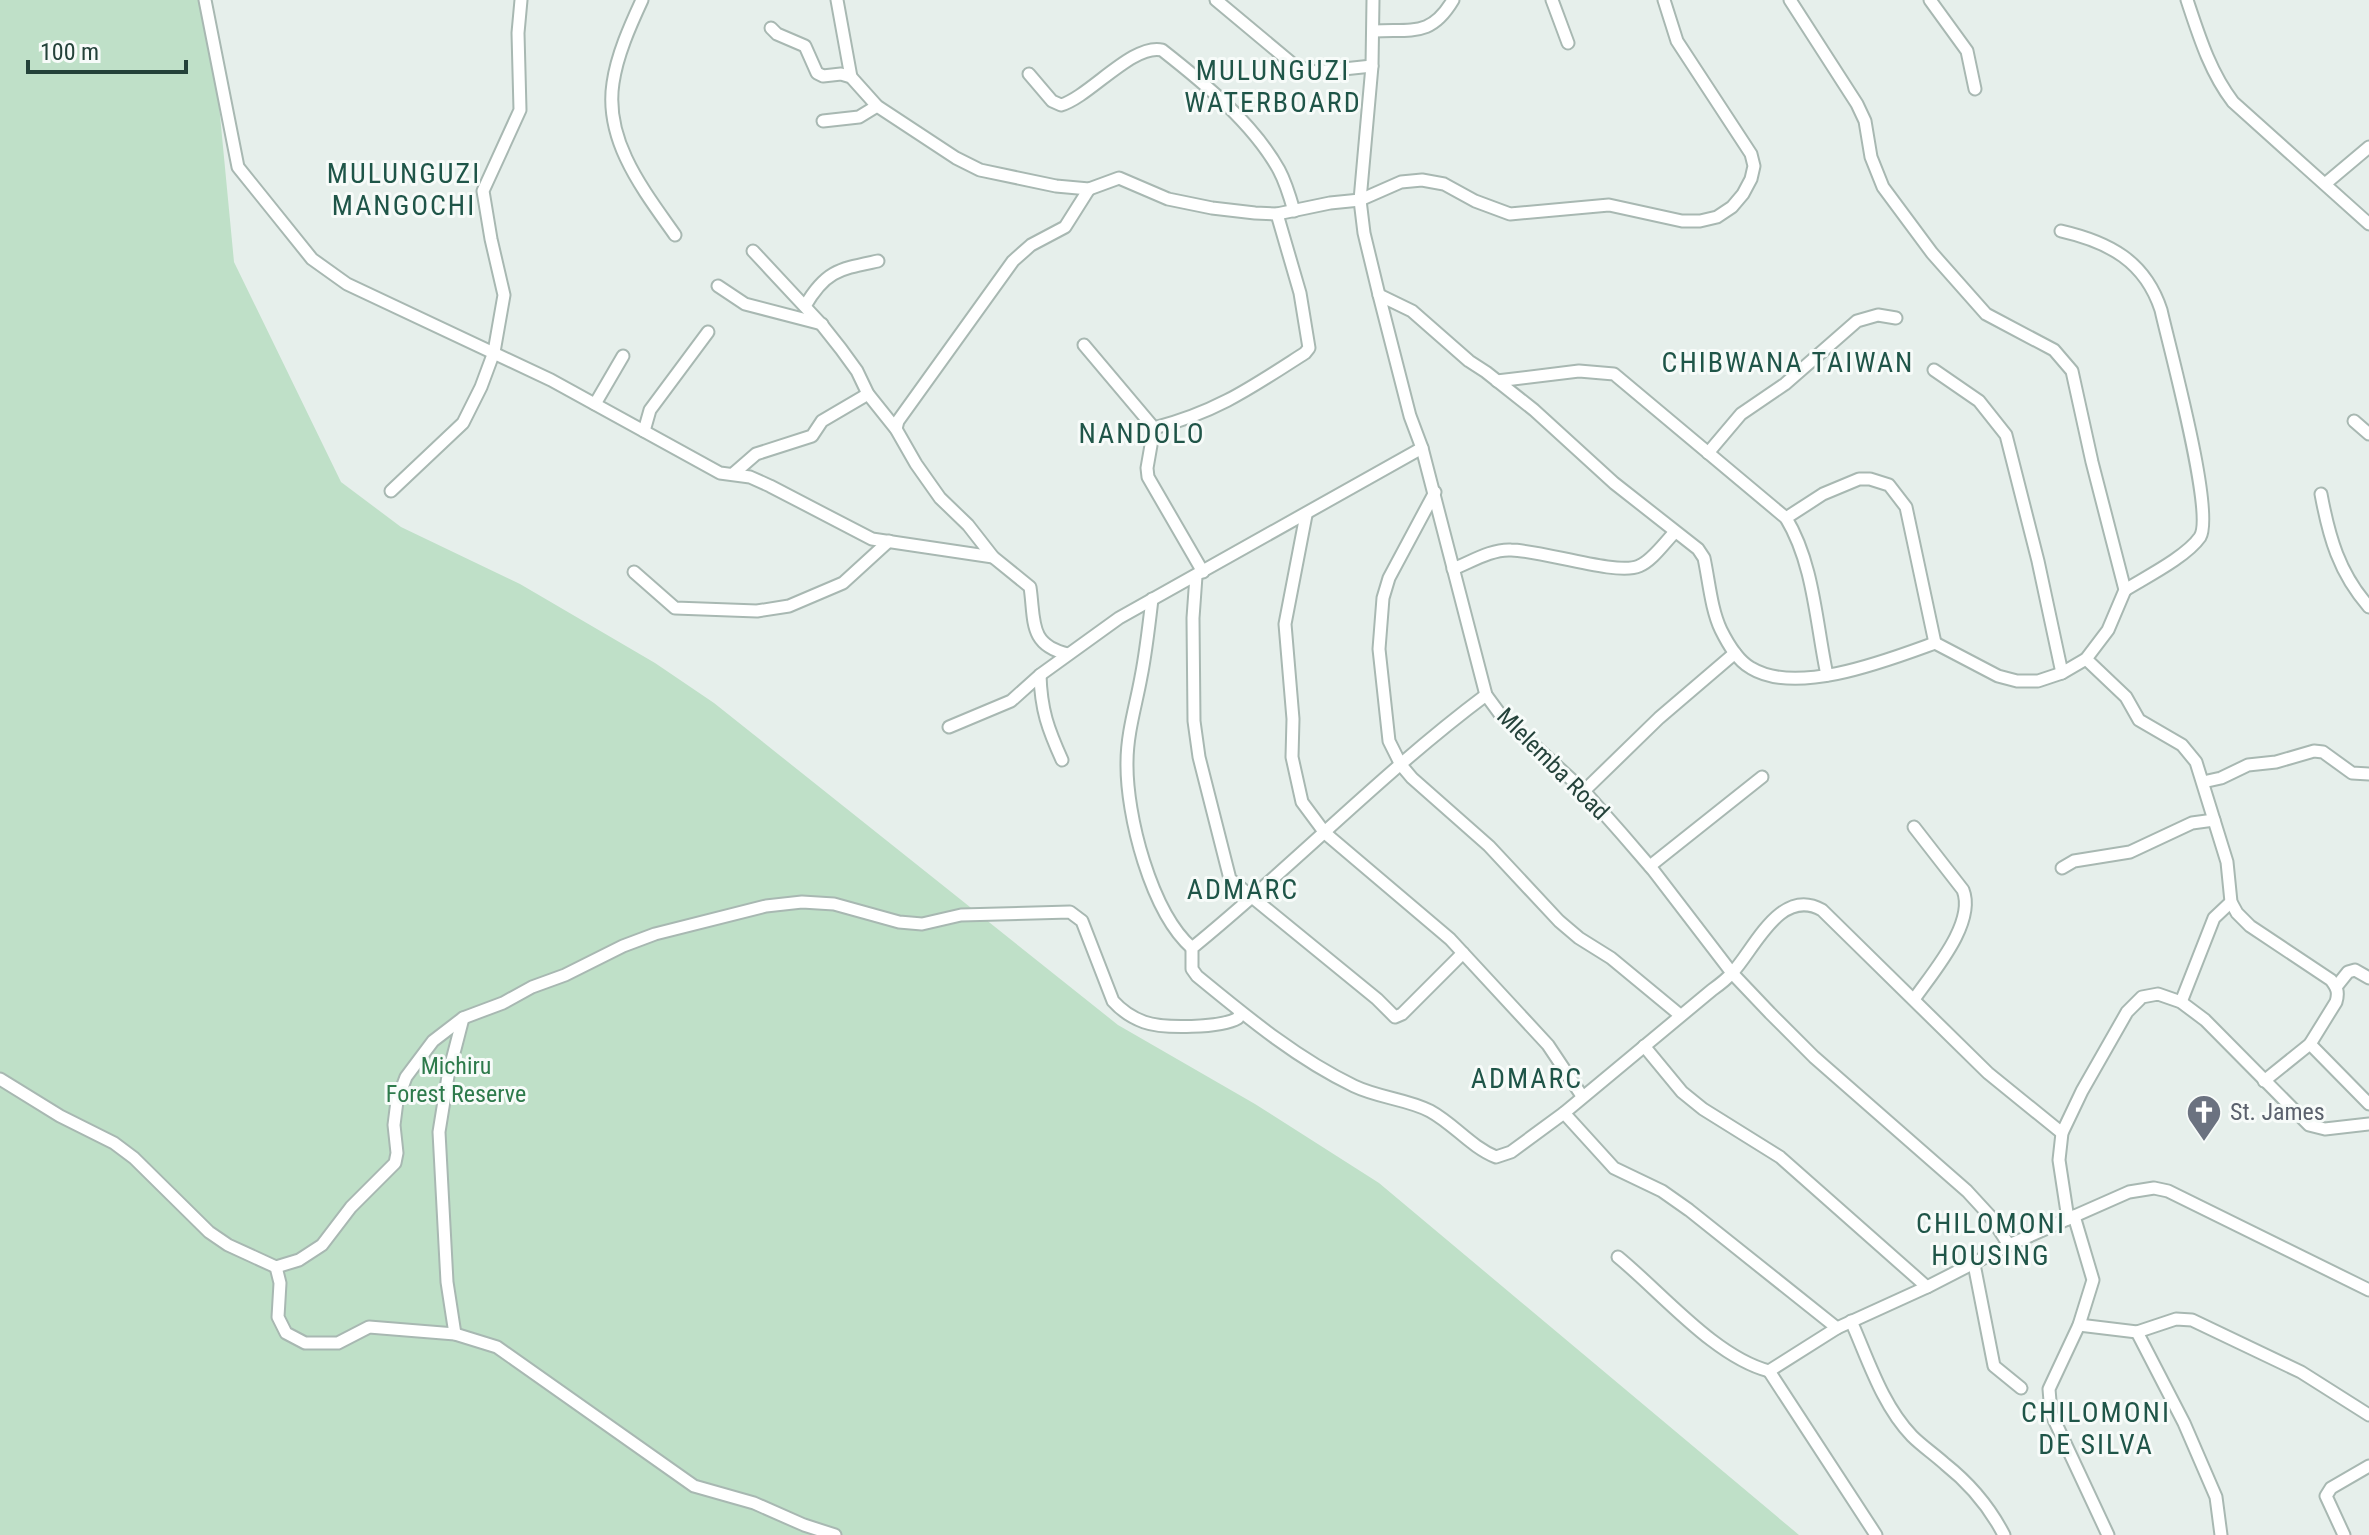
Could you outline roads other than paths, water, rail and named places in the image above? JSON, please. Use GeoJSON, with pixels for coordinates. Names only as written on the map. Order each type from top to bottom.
{"type":"FeatureCollection","features":[{"type":"Feature","properties":{"kind":"street"},"geometry":{"type":"LineString","coordinates":[[205,0],[229,134],[241,172],[312,259],[330,273],[347,284],[494,352],[720,473],[750,477],[872,539],[993,557]]}},
{"type":"Feature","properties":{"kind":"street"},"geometry":{"type":"LineString","coordinates":[[391,491],[463,423],[494,352],[504,295],[483,191],[520,110],[518,33],[521,0]]}},
{"type":"Feature","properties":{"kind":"street"},"geometry":{"type":"LineString","coordinates":[[642,0],[612,86],[615,126],[626,160],[675,235]]}},
{"type":"Feature","properties":{"kind":"street"},"geometry":{"type":"LineString","coordinates":[[837,0],[851,77]]}},
{"type":"Feature","properties":{"kind":"street"},"geometry":{"type":"LineString","coordinates":[[1216,0],[1295,66],[1315,72],[1372,66]]}},
{"type":"Feature","properties":{"kind":"street","name":"Mlelemba Road"},"geometry":{"type":"LineString","coordinates":[[1373,0],[1372,66],[1360,200],[1364,233],[1410,416],[1435,492],[1486,695],[1500,714],[1584,791],[1650,866],[1732,973],[1814,1057],[1967,1191],[1990,1216],[2009,1245]]}},
{"type":"Feature","properties":{"kind":"street"},"geometry":{"type":"LineString","coordinates":[[1374,31],[1427,27],[1443,17],[1453,0]]}},
{"type":"Feature","properties":{"kind":"street"},"geometry":{"type":"LineString","coordinates":[[1552,0],[1568,43]]}},
{"type":"Feature","properties":{"kind":"street"},"geometry":{"type":"LineString","coordinates":[[771,28],[777,34],[805,46],[817,73],[851,77],[877,106],[956,158],[980,170],[1056,186],[1089,189],[1119,178],[1168,199],[1235,212],[1277,214],[1360,200],[1401,182],[1422,180],[1444,184],[1475,201],[1510,214],[1609,205],[1682,221],[1700,221],[1717,217],[1732,207],[1751,179],[1754,166],[1751,154],[1677,41],[1664,0]]}},
{"type":"Feature","properties":{"kind":"street"},"geometry":{"type":"LineString","coordinates":[[1790,0],[1857,104],[1865,121],[1871,157],[1883,187],[1932,253],[1986,314],[2054,350],[2072,371],[2125,590]]}},
{"type":"Feature","properties":{"kind":"street"},"geometry":{"type":"LineString","coordinates":[[1930,0],[1967,51],[1975,89]]}},
{"type":"Feature","properties":{"kind":"street"},"geometry":{"type":"LineString","coordinates":[[2187,0],[2205,53],[2221,87],[2233,102],[2369,224]]}},
{"type":"Feature","properties":{"kind":"street"},"geometry":{"type":"LineString","coordinates":[[1029,74],[1052,101],[1061,105],[1082,94],[1125,62],[1153,49],[1162,50],[1229,110],[1259,143],[1279,171],[1294,211]]}},
{"type":"Feature","properties":{"kind":"street"},"geometry":{"type":"LineString","coordinates":[[823,121],[859,117],[877,106]]}},
{"type":"Feature","properties":{"kind":"street"},"geometry":{"type":"LineString","coordinates":[[2325,184],[2369,147]]}},
{"type":"Feature","properties":{"kind":"street"},"geometry":{"type":"LineString","coordinates":[[896,429],[898,421],[1013,261],[1031,245],[1065,227],[1089,189]]}},
{"type":"Feature","properties":{"kind":"street"},"geometry":{"type":"LineString","coordinates":[[1154,428],[1189,419],[1239,397],[1309,348],[1300,293],[1277,214]]}},
{"type":"Feature","properties":{"kind":"street"},"geometry":{"type":"LineString","coordinates":[[1379,295],[1412,311],[1698,549],[1704,558],[1718,623],[1735,653],[1750,668],[1769,676],[1827,675],[1874,665],[1935,643],[1998,676],[2017,681],[2038,681],[2062,673],[2086,659],[2108,630],[2125,590],[2197,540],[2204,526],[2200,487],[2164,324],[2151,286],[2125,257],[2110,246],[2094,238],[2061,231]]}},
{"type":"Feature","properties":{"kind":"street"},"geometry":{"type":"LineString","coordinates":[[753,251],[822,325],[857,371],[868,394],[896,429],[940,498],[968,525],[993,557],[1030,587],[1035,633],[1040,640],[1056,651],[1068,654]]}},
{"type":"Feature","properties":{"kind":"street"},"geometry":{"type":"LineString","coordinates":[[805,306],[823,281],[840,269],[878,261]]}},
{"type":"Feature","properties":{"kind":"street"},"geometry":{"type":"LineString","coordinates":[[718,286],[745,304],[822,325]]}},
{"type":"Feature","properties":{"kind":"street"},"geometry":{"type":"LineString","coordinates":[[1708,453],[1750,406],[1785,384],[1857,321],[1878,315],[1896,318]]}},
{"type":"Feature","properties":{"kind":"street"},"geometry":{"type":"LineString","coordinates":[[644,431],[656,401],[708,332]]}},
{"type":"Feature","properties":{"kind":"street"},"geometry":{"type":"LineString","coordinates":[[1084,345],[1154,428]]}},
{"type":"Feature","properties":{"kind":"street"},"geometry":{"type":"LineString","coordinates":[[595,404],[623,356]]}},
{"type":"Feature","properties":{"kind":"street"},"geometry":{"type":"LineString","coordinates":[[1934,370],[1979,401],[2006,435],[2062,673]]}},
{"type":"Feature","properties":{"kind":"street"},"geometry":{"type":"LineString","coordinates":[[1497,381],[1579,371],[1608,372],[1786,518],[1796,533],[1804,558],[1827,675]]}},
{"type":"Feature","properties":{"kind":"street"},"geometry":{"type":"LineString","coordinates":[[733,474],[756,454],[812,436],[822,421],[868,394]]}},
{"type":"Feature","properties":{"kind":"street"},"geometry":{"type":"LineString","coordinates":[[2354,421],[2369,434]]}},
{"type":"Feature","properties":{"kind":"street"},"geometry":{"type":"LineString","coordinates":[[1154,428],[1148,477],[1200,574],[1193,690],[1199,757],[1230,879],[1395,1017],[1402,1014],[1463,953]]}},
{"type":"Feature","properties":{"kind":"street"},"geometry":{"type":"LineString","coordinates":[[949,727],[1011,701],[1068,654],[1152,599],[1422,448]]}},
{"type":"Feature","properties":{"kind":"street"},"geometry":{"type":"LineString","coordinates":[[1786,518],[1823,494],[1859,479],[1879,480],[1889,485],[1906,507],[1935,643]]}},
{"type":"Feature","properties":{"kind":"street"},"geometry":{"type":"LineString","coordinates":[[1435,492],[1389,578],[1380,614],[1379,649],[1386,729],[1401,765],[1426,792],[1489,846],[1559,921],[1611,958],[1680,1015]]}},
{"type":"Feature","properties":{"kind":"street"},"geometry":{"type":"LineString","coordinates":[[2321,494],[2330,541],[2343,573],[2369,607]]}},
{"type":"Feature","properties":{"kind":"street"},"geometry":{"type":"LineString","coordinates":[[1306,515],[1285,613],[1293,719],[1292,757],[1302,802],[1325,833],[1424,915],[1463,953],[1548,1045],[1582,1096]]}},
{"type":"Feature","properties":{"kind":"street"},"geometry":{"type":"LineString","coordinates":[[1453,569],[1492,553],[1511,550],[1632,568],[1641,566],[1675,532]]}},
{"type":"Feature","properties":{"kind":"street"},"geometry":{"type":"LineString","coordinates":[[634,572],[675,608],[757,611],[789,606],[843,583],[889,541]]}},
{"type":"Feature","properties":{"kind":"street"},"geometry":{"type":"LineString","coordinates":[[1152,599],[1143,669],[1128,741],[1128,788],[1152,885],[1173,928],[1192,948],[1192,969],[1240,1013],[1334,1076],[1373,1094],[1428,1110],[1496,1157],[1511,1152],[1564,1113],[1732,973],[1759,935],[1779,915],[1805,904],[1822,910],[1988,1073],[2062,1133]]}},
{"type":"Feature","properties":{"kind":"street"},"geometry":{"type":"LineString","coordinates":[[1584,791],[1659,718],[1735,653]]}},
{"type":"Feature","properties":{"kind":"street"},"geometry":{"type":"LineString","coordinates":[[2086,659],[2126,697],[2139,720],[2189,751],[2203,782],[2227,862],[2231,902],[2237,913],[2250,926],[2331,980],[2336,987],[2336,1002],[2310,1044],[2264,1081]]}},
{"type":"Feature","properties":{"kind":"street"},"geometry":{"type":"LineString","coordinates":[[1040,675],[1044,720],[1062,760]]}},
{"type":"Feature","properties":{"kind":"street"},"geometry":{"type":"LineString","coordinates":[[1192,948],[1254,898],[1401,765],[1486,695]]}},
{"type":"Feature","properties":{"kind":"street"},"geometry":{"type":"LineString","coordinates":[[2203,782],[2221,778],[2248,765],[2276,762],[2314,751],[2323,752],[2347,771],[2369,774]]}},
{"type":"Feature","properties":{"kind":"street"},"geometry":{"type":"LineString","coordinates":[[1650,866],[1762,777]]}},
{"type":"Feature","properties":{"kind":"street"},"geometry":{"type":"LineString","coordinates":[[2062,868],[2074,861],[2130,852],[2192,823],[2214,820]]}},
{"type":"Feature","properties":{"kind":"street"},"geometry":{"type":"LineString","coordinates":[[1914,827],[1966,898],[1961,926],[1915,998]]}},
{"type":"Feature","properties":{"kind":"street"},"geometry":{"type":"LineString","coordinates":[[0,1079],[60,1116],[114,1143],[134,1158],[209,1232],[228,1245],[276,1267],[299,1260],[322,1245],[351,1207],[395,1163],[397,1101],[406,1077],[433,1041],[463,1018],[655,934],[766,906],[802,902],[834,904],[899,922],[922,924],[961,915],[1070,912],[1082,921],[1113,1001],[1121,1009],[1145,1022],[1167,1025],[1227,1022],[1238,1018],[1240,1013]]}},
{"type":"Feature","properties":{"kind":"street"},"geometry":{"type":"LineString","coordinates":[[2181,1002],[2214,918],[2231,902]]}},
{"type":"Feature","properties":{"kind":"street"},"geometry":{"type":"LineString","coordinates":[[2336,987],[2348,972],[2355,970],[2369,978]]}},
{"type":"Feature","properties":{"kind":"street"},"geometry":{"type":"LineString","coordinates":[[2108,1535],[2051,1413],[2049,1402],[2053,1379],[2079,1325],[2093,1280],[2071,1217],[2059,1160],[2062,1133],[2088,1081],[2134,1003],[2151,994],[2181,1002],[2213,1028],[2309,1125],[2325,1129],[2369,1124]]}},
{"type":"Feature","properties":{"kind":"street"},"geometry":{"type":"LineString","coordinates":[[455,1334],[447,1282],[439,1132],[448,1076],[463,1018]]}},
{"type":"Feature","properties":{"kind":"street"},"geometry":{"type":"LineString","coordinates":[[2310,1044],[2369,1104]]}},
{"type":"Feature","properties":{"kind":"street"},"geometry":{"type":"LineString","coordinates":[[1644,1046],[1682,1092],[1703,1109],[1780,1157],[1927,1287]]}},
{"type":"Feature","properties":{"kind":"street"},"geometry":{"type":"LineString","coordinates":[[1564,1113],[1614,1168],[1662,1191],[1689,1210],[1837,1328]]}},
{"type":"Feature","properties":{"kind":"street"},"geometry":{"type":"LineString","coordinates":[[1769,1371],[1837,1328],[2009,1245],[2129,1192],[2154,1188],[2168,1191],[2369,1290]]}},
{"type":"Feature","properties":{"kind":"street"},"geometry":{"type":"LineString","coordinates":[[1618,1257],[1720,1347],[1769,1371],[1876,1535]]}},
{"type":"Feature","properties":{"kind":"street"},"geometry":{"type":"LineString","coordinates":[[1974,1264],[1994,1366],[2021,1388]]}},
{"type":"Feature","properties":{"kind":"street"},"geometry":{"type":"LineString","coordinates":[[276,1267],[280,1283],[278,1317],[286,1333],[305,1343],[338,1343],[369,1327],[455,1334],[497,1347],[694,1486],[754,1503],[835,1535]]}},
{"type":"Feature","properties":{"kind":"street"},"geometry":{"type":"LineString","coordinates":[[2079,1325],[2137,1332],[2176,1319],[2204,1324],[2301,1372],[2369,1415]]}},
{"type":"Feature","properties":{"kind":"street"},"geometry":{"type":"LineString","coordinates":[[1851,1321],[1873,1373],[1904,1426],[1976,1494],[2004,1535]]}},
{"type":"Feature","properties":{"kind":"street"},"geometry":{"type":"LineString","coordinates":[[2137,1332],[2184,1423],[2216,1497],[2221,1535]]}},
{"type":"Feature","properties":{"kind":"street"},"geometry":{"type":"LineString","coordinates":[[2344,1535],[2326,1496],[2331,1488],[2369,1466]]}},
{"type":"Feature","properties":{"kind":"place","name":"St. James"},"geometry":{"type":"Point","coordinates":[2204,1143]}},
{"type":"Feature","properties":{"kind":"district","name":"MULUNGUZI WATERBOARD"},"geometry":{"type":"Point","coordinates":[1273,86]}},
{"type":"Feature","properties":{"kind":"district","name":"MULUNGUZI MANGOCHI"},"geometry":{"type":"Point","coordinates":[404,189]}},
{"type":"Feature","properties":{"kind":"district","name":"CHIBWANA TAIWAN"},"geometry":{"type":"Point","coordinates":[1788,362]}},
{"type":"Feature","properties":{"kind":"district","name":"NANDOLO"},"geometry":{"type":"Point","coordinates":[1142,433]}},
{"type":"Feature","properties":{"kind":"district","name":"ADMARC"},"geometry":{"type":"Point","coordinates":[1243,889]}},
{"type":"Feature","properties":{"kind":"district","name":"ADMARC"},"geometry":{"type":"Point","coordinates":[1527,1078]}},
{"type":"Feature","properties":{"kind":"district","name":"CHILOMONI HOUSING"},"geometry":{"type":"Point","coordinates":[1991,1239]}},
{"type":"Feature","properties":{"kind":"district","name":"CHILOMONI DE SILVA"},"geometry":{"type":"Point","coordinates":[2096,1428]}},
{"type":"Feature","properties":{"kind":"park label","name":"Michiru Forest Reserve"},"geometry":{"type":"Point","coordinates":[456,1080]}}]}
